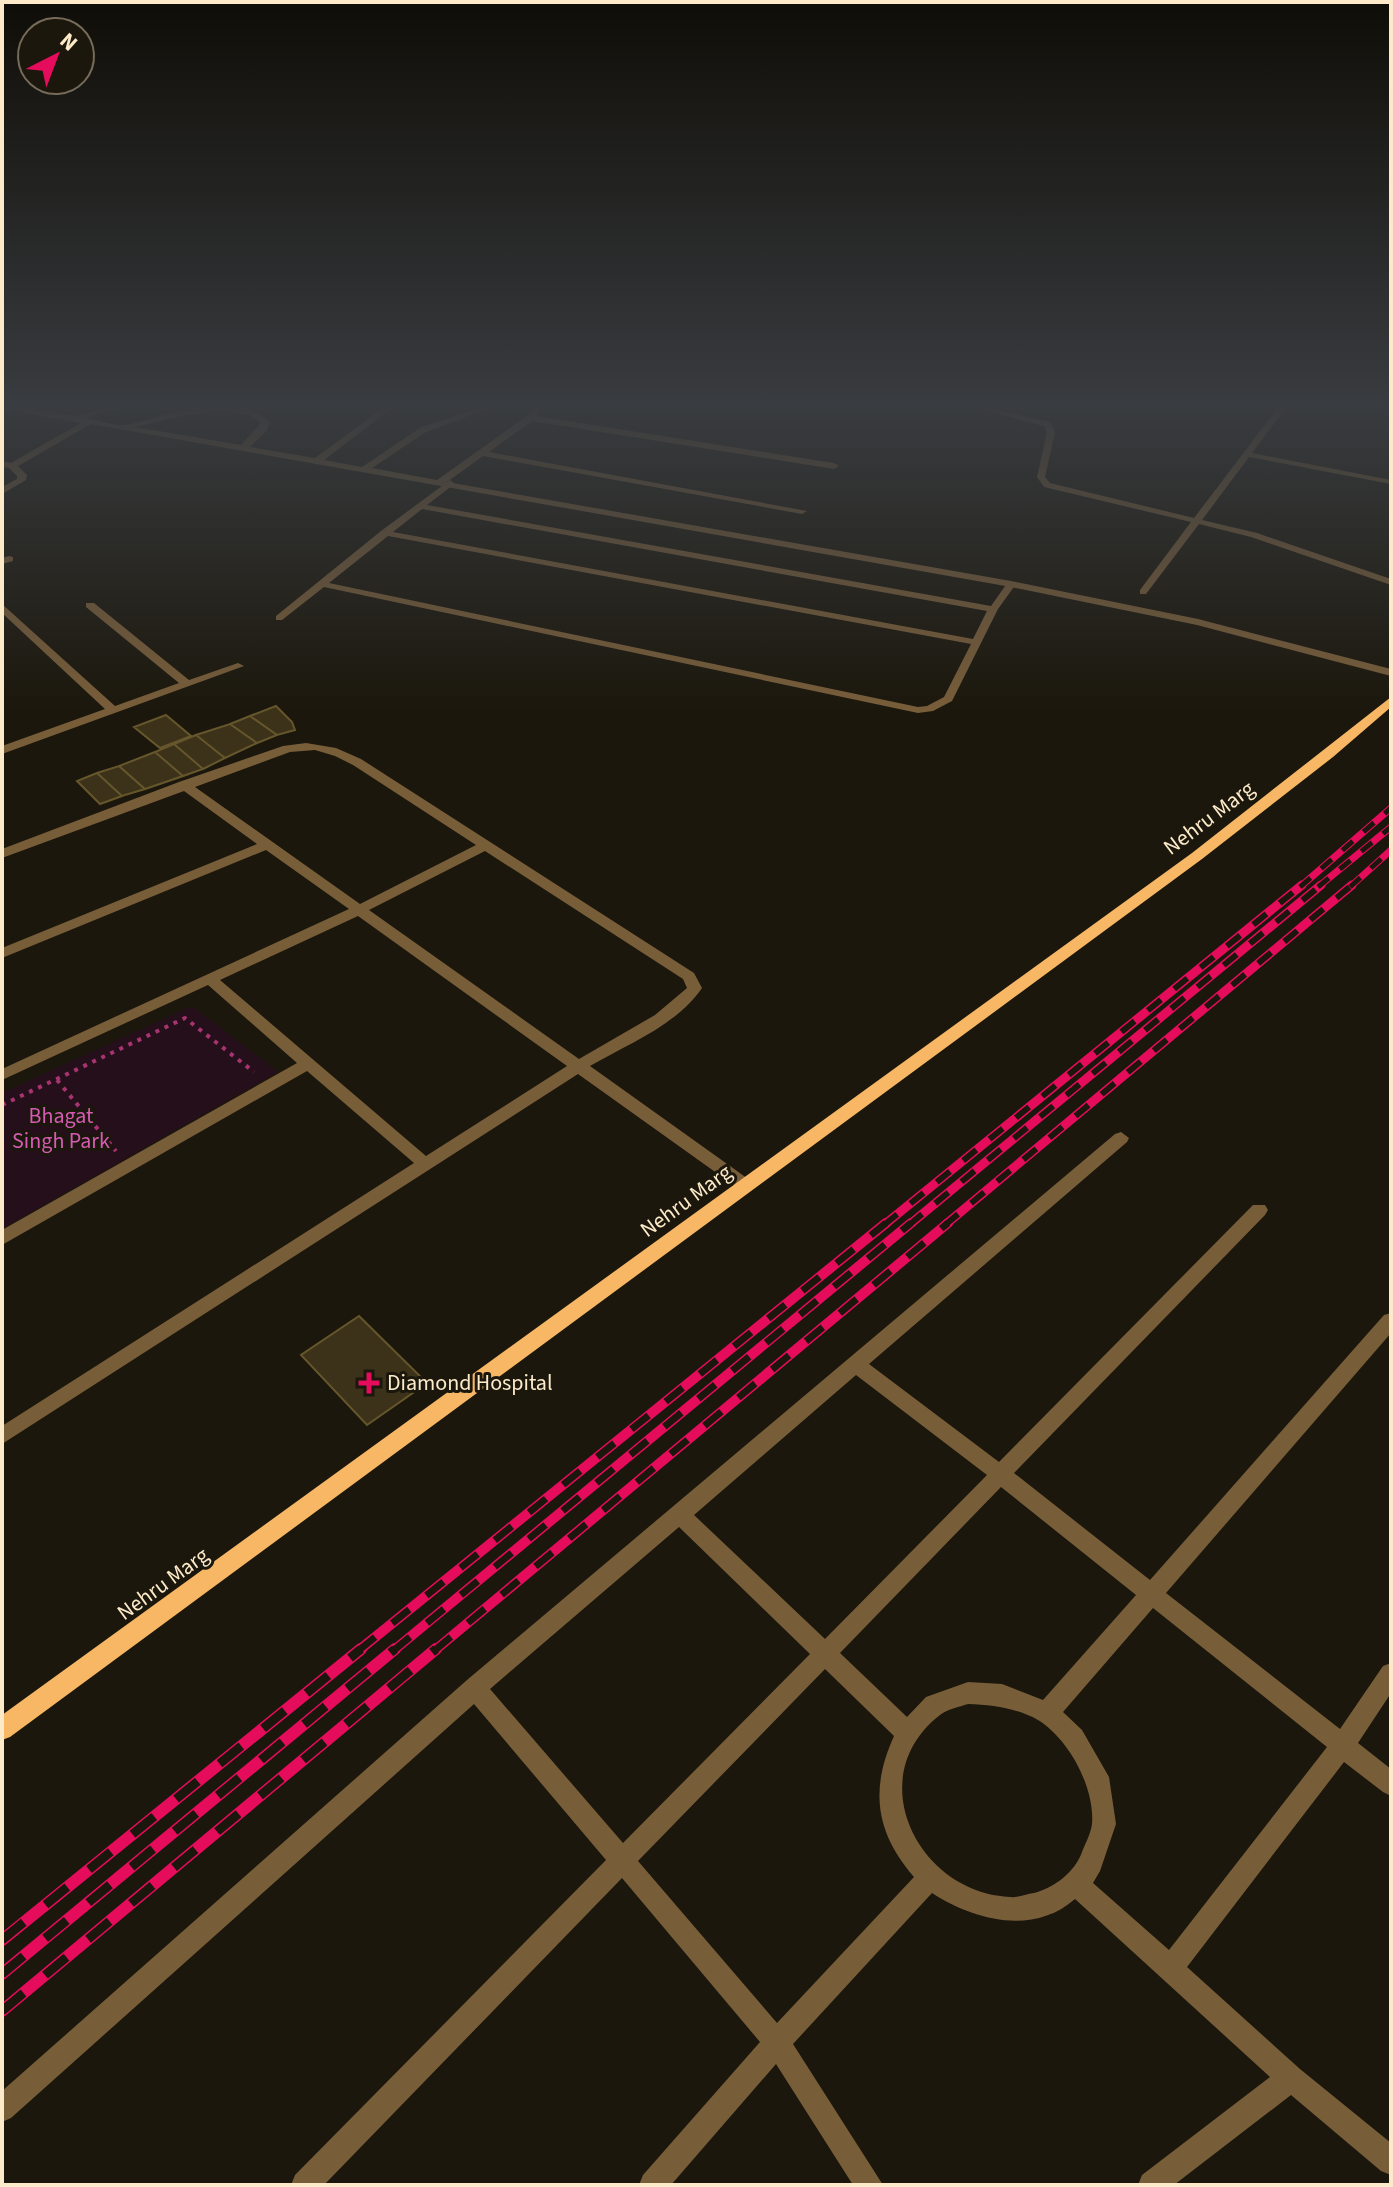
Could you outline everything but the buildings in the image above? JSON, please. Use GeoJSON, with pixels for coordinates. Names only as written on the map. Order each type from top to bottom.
{"type":"FeatureCollection","features":[{"type":"Feature","properties":{"kind":"street"},"geometry":{"type":"LineString","coordinates":[[584,507],[1011,584],[1186,619],[1391,673]]}},
{"type":"Feature","properties":{"kind":"street"},"geometry":{"type":"LineString","coordinates":[[780,507],[802,511]]}},
{"type":"Feature","properties":{"kind":"street"},"geometry":{"type":"LineString","coordinates":[[90,605],[187,684]]}},
{"type":"Feature","properties":{"kind":"street"},"geometry":{"type":"LineString","coordinates":[[2,607],[113,710]]}},
{"type":"Feature","properties":{"kind":"street"},"geometry":{"type":"LineString","coordinates":[[2,750],[238,666]]}},
{"type":"Feature","properties":{"kind":"street","name":"Nehru Marg"},"geometry":{"type":"LineString","coordinates":[[2,1729],[1197,856],[1329,754],[1391,701]]}},
{"type":"Feature","properties":{"kind":"street"},"geometry":{"type":"LineString","coordinates":[[2,854],[287,749],[307,744],[324,747],[357,762],[689,976],[695,988],[691,998],[675,1009],[578,1066],[2,1436]]}},
{"type":"Feature","properties":{"kind":"street"},"geometry":{"type":"LineString","coordinates":[[184,785],[745,1185]]}},
{"type":"Feature","properties":{"kind":"street"},"geometry":{"type":"LineString","coordinates":[[2,953],[268,844]]}},
{"type":"Feature","properties":{"kind":"street"},"geometry":{"type":"LineString","coordinates":[[2,1075],[359,910],[486,845]]}},
{"type":"Feature","properties":{"kind":"street"},"geometry":{"type":"LineString","coordinates":[[209,978],[425,1164]]}},
{"type":"Feature","properties":{"kind":"street"},"geometry":{"type":"LineString","coordinates":[[2,1238],[307,1064]]}},
{"type":"Feature","properties":{"kind":"street"},"geometry":{"type":"LineString","coordinates":[[2,2109],[475,1688],[1121,1138]]}},
{"type":"Feature","properties":{"kind":"street"},"geometry":{"type":"LineString","coordinates":[[305,2185],[1259,1210]]}},
{"type":"Feature","properties":{"kind":"street"},"geometry":{"type":"LineString","coordinates":[[1047,1713],[1391,1320]]}},
{"type":"Feature","properties":{"kind":"street"},"geometry":{"type":"LineString","coordinates":[[856,1364],[1391,1784]]}},
{"type":"Feature","properties":{"kind":"street"},"geometry":{"type":"LineString","coordinates":[[679,1514],[907,1733]]}},
{"type":"Feature","properties":{"kind":"street"},"geometry":{"type":"LineString","coordinates":[[1170,1969],[1342,1746],[1391,1674]]}},
{"type":"Feature","properties":{"kind":"street"},"geometry":{"type":"LineString","coordinates":[[475,1688],[777,2042],[869,2185]]}},
{"type":"Feature","properties":{"kind":"street"},"geometry":{"type":"LineString","coordinates":[[968,1693],[1002,1695],[1047,1713],[1074,1738],[1097,1777],[1104,1824],[1088,1871],[1055,1900],[1011,1910],[964,1899],[930,1877],[910,1854],[893,1817],[889,1792],[895,1760],[907,1733],[934,1705],[968,1693]]}},
{"type":"Feature","properties":{"kind":"street"},"geometry":{"type":"LineString","coordinates":[[653,2185],[777,2042],[930,1877]]}},
{"type":"Feature","properties":{"kind":"street"},"geometry":{"type":"LineString","coordinates":[[1075,1883],[1291,2078],[1391,2161]]}},
{"type":"Feature","properties":{"kind":"street"},"geometry":{"type":"LineString","coordinates":[[1152,2185],[1291,2078]]}},
{"type":"Feature","properties":{"kind":"lane"},"geometry":{"type":"LineString","coordinates":[[279,618],[418,507]]}},
{"type":"Feature","properties":{"kind":"lane"},"geometry":{"type":"LineString","coordinates":[[425,507],[993,609]]}},
{"type":"Feature","properties":{"kind":"lane"},"geometry":{"type":"LineString","coordinates":[[1138,507],[1254,535],[1391,582]]}},
{"type":"Feature","properties":{"kind":"lane"},"geometry":{"type":"LineString","coordinates":[[1143,592],[1207,507]]}},
{"type":"Feature","properties":{"kind":"lane"},"geometry":{"type":"LineString","coordinates":[[384,533],[976,642]]}},
{"type":"Feature","properties":{"kind":"lane"},"geometry":{"type":"LineString","coordinates":[[321,584],[918,710],[929,709],[948,699],[993,609],[1011,584]]}},
{"type":"Feature","properties":{"kind":"path"},"geometry":{"type":"LineString","coordinates":[[2,1105],[185,1018],[256,1071],[243,1078]]}},
{"type":"Feature","properties":{"kind":"path"},"geometry":{"type":"LineString","coordinates":[[57,1080],[116,1151]]}},
{"type":"Feature","properties":{"kind":"green space","name":"Bhagat Singh Park"},"geometry":{"type":"Polygon","coordinates":[[[192,1006],[278,1072],[2,1229],[2,1093],[192,1006]]]}},
{"type":"Feature","properties":{"kind":"railway"},"geometry":{"type":"LineString","coordinates":[[1300,887],[1391,808]]}},
{"type":"Feature","properties":{"kind":"railway"},"geometry":{"type":"LineString","coordinates":[[1318,887],[1391,827]]}},
{"type":"Feature","properties":{"kind":"railway"},"geometry":{"type":"LineString","coordinates":[[1350,887],[1391,850]]}},
{"type":"Feature","properties":{"kind":"railway"},"geometry":{"type":"LineString","coordinates":[[884,1225],[1302,885]]}},
{"type":"Feature","properties":{"kind":"railway"},"geometry":{"type":"LineString","coordinates":[[909,1225],[1321,885]]}},
{"type":"Feature","properties":{"kind":"railway"},"geometry":{"type":"LineString","coordinates":[[945,1225],[1352,885]]}},
{"type":"Feature","properties":{"kind":"railway"},"geometry":{"type":"LineString","coordinates":[[358,1651],[886,1223]]}},
{"type":"Feature","properties":{"kind":"railway"},"geometry":{"type":"LineString","coordinates":[[393,1651],[911,1223]]}},
{"type":"Feature","properties":{"kind":"railway"},"geometry":{"type":"LineString","coordinates":[[434,1651],[948,1223]]}},
{"type":"Feature","properties":{"kind":"railway"},"geometry":{"type":"LineString","coordinates":[[2,1940],[361,1649]]}},
{"type":"Feature","properties":{"kind":"railway"},"geometry":{"type":"LineString","coordinates":[[2,1974],[395,1649]]}},
{"type":"Feature","properties":{"kind":"railway"},"geometry":{"type":"LineString","coordinates":[[2,2011],[436,1649]]}},
{"type":"Feature","properties":{"kind":"place","name":"Diamond Hospital"},"geometry":{"type":"Point","coordinates":[369,1383]}}]}
